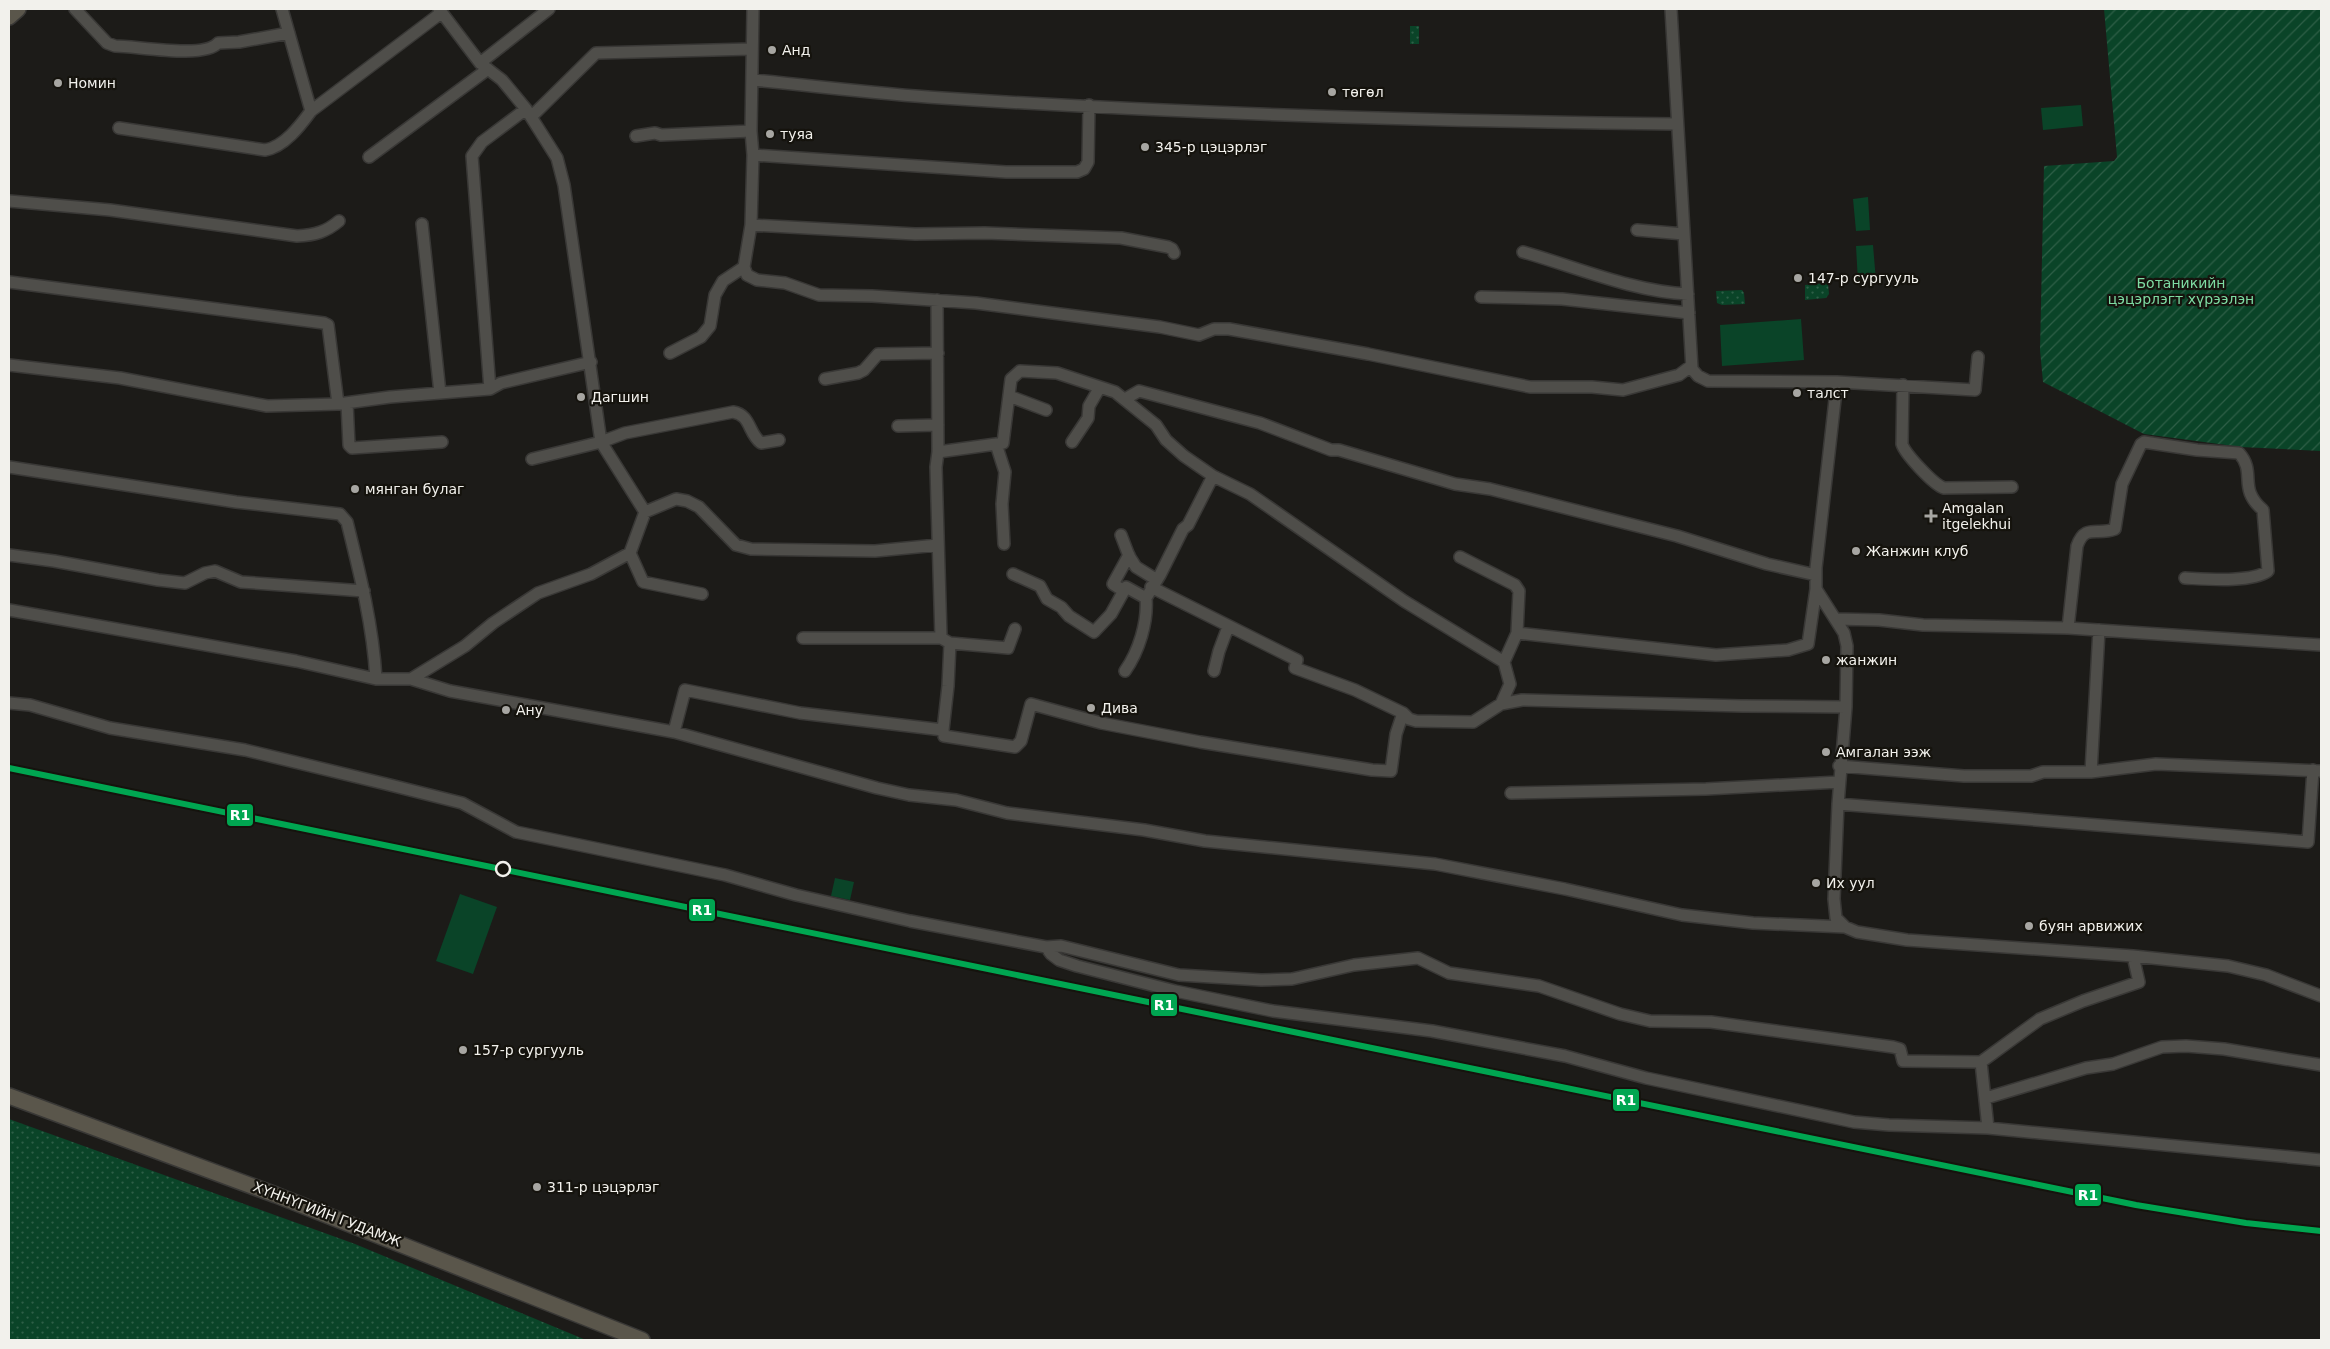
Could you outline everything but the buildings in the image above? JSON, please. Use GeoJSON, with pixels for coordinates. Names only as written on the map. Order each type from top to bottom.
{"type":"FeatureCollection","features":[{"type":"Feature","properties":{"kind":"main road"},"geometry":{"type":"LineString","coordinates":[[9,17],[18,9]]}},
{"type":"Feature","properties":{"kind":"main road","name":"ХҮННҮГИЙН ГУДАМЖ"},"geometry":{"type":"LineString","coordinates":[[9,1096],[276,1195],[642,1340]]}},
{"type":"Feature","properties":{"kind":"street"},"geometry":{"type":"LineString","coordinates":[[75,9],[107,43],[115,46],[192,50],[213,47],[218,42],[239,42],[289,32]]}},
{"type":"Feature","properties":{"kind":"street"},"geometry":{"type":"LineString","coordinates":[[282,9],[311,111]]}},
{"type":"Feature","properties":{"kind":"street"},"geometry":{"type":"LineString","coordinates":[[369,157],[484,66],[549,9]]}},
{"type":"Feature","properties":{"kind":"street"},"geometry":{"type":"LineString","coordinates":[[753,9],[751,225],[744,267],[747,275],[757,280],[785,283],[819,295],[937,300],[1015,307],[1198,335],[1214,329],[1256,333],[1530,387],[1592,387],[1623,390],[1679,375],[1691,366]]}},
{"type":"Feature","properties":{"kind":"street"},"geometry":{"type":"LineString","coordinates":[[1671,9],[1691,366],[1696,375],[1708,381],[1837,382],[1975,390],[1978,357]]}},
{"type":"Feature","properties":{"kind":"street"},"geometry":{"type":"LineString","coordinates":[[119,128],[265,150],[277,146],[287,138],[311,111],[440,11],[484,66],[502,80],[528,113],[557,158],[564,185],[591,362],[601,442],[645,512]]}},
{"type":"Feature","properties":{"kind":"street"},"geometry":{"type":"LineString","coordinates":[[490,389],[472,156],[482,142],[528,113],[596,53],[752,49]]}},
{"type":"Feature","properties":{"kind":"street"},"geometry":{"type":"LineString","coordinates":[[752,80],[940,98],[1089,106],[1400,119],[1677,124]]}},
{"type":"Feature","properties":{"kind":"street"},"geometry":{"type":"LineString","coordinates":[[753,155],[1006,172],[1077,172],[1084,169],[1088,162],[1089,106]]}},
{"type":"Feature","properties":{"kind":"street"},"geometry":{"type":"LineString","coordinates":[[636,136],[655,133],[661,135],[751,131]]}},
{"type":"Feature","properties":{"kind":"street"},"geometry":{"type":"LineString","coordinates":[[9,201],[110,210],[297,236],[314,235],[330,229],[339,221]]}},
{"type":"Feature","properties":{"kind":"street"},"geometry":{"type":"LineString","coordinates":[[422,224],[440,393]]}},
{"type":"Feature","properties":{"kind":"street"},"geometry":{"type":"LineString","coordinates":[[751,225],[915,234],[985,233],[1121,238],[1168,247],[1174,253]]}},
{"type":"Feature","properties":{"kind":"street"},"geometry":{"type":"LineString","coordinates":[[1637,230],[1684,234]]}},
{"type":"Feature","properties":{"kind":"street"},"geometry":{"type":"LineString","coordinates":[[1523,252],[1639,288],[1669,294],[1688,294]]}},
{"type":"Feature","properties":{"kind":"street"},"geometry":{"type":"LineString","coordinates":[[670,353],[701,337],[710,326],[714,295],[723,281],[744,267]]}},
{"type":"Feature","properties":{"kind":"street"},"geometry":{"type":"LineString","coordinates":[[9,282],[324,323],[328,325],[349,445],[352,448],[442,442]]}},
{"type":"Feature","properties":{"kind":"street"},"geometry":{"type":"LineString","coordinates":[[1481,297],[1570,300],[1689,313]]}},
{"type":"Feature","properties":{"kind":"street"},"geometry":{"type":"LineString","coordinates":[[937,300],[938,452],[936,467],[938,545],[948,686],[944,736],[1015,747],[1021,741],[1032,704],[1101,723],[1200,742],[1391,771],[1396,734],[1403,713]]}},
{"type":"Feature","properties":{"kind":"street"},"geometry":{"type":"LineString","coordinates":[[825,379],[858,373],[864,370],[878,354],[938,353]]}},
{"type":"Feature","properties":{"kind":"street"},"geometry":{"type":"LineString","coordinates":[[9,366],[120,378],[267,406],[342,403],[390,396],[490,389],[501,383],[591,362]]}},
{"type":"Feature","properties":{"kind":"street"},"geometry":{"type":"LineString","coordinates":[[938,452],[1003,443],[1010,379],[1020,370],[1057,373],[1100,387],[1125,399],[1129,406],[1156,425],[1166,440],[1184,456],[1213,476],[1250,494],[1404,601],[1504,662]]}},
{"type":"Feature","properties":{"kind":"street"},"geometry":{"type":"LineString","coordinates":[[1517,633],[1716,655],[1788,650],[1808,644],[1816,588],[1837,382]]}},
{"type":"Feature","properties":{"kind":"street"},"geometry":{"type":"LineString","coordinates":[[1903,385],[1902,444],[1904,453],[1915,460],[1938,486],[1944,488],[2012,487]]}},
{"type":"Feature","properties":{"kind":"street"},"geometry":{"type":"LineString","coordinates":[[1072,442],[1088,418],[1089,406],[1100,387]]}},
{"type":"Feature","properties":{"kind":"street"},"geometry":{"type":"LineString","coordinates":[[1125,399],[1139,391],[1260,423],[1331,450],[1339,450],[1455,484],[1490,489],[1678,536],[1767,564],[1816,575]]}},
{"type":"Feature","properties":{"kind":"street"},"geometry":{"type":"LineString","coordinates":[[1009,396],[1046,410]]}},
{"type":"Feature","properties":{"kind":"street"},"geometry":{"type":"LineString","coordinates":[[532,460],[601,442],[625,433],[733,412],[746,418],[757,440],[761,443],[779,440]]}},
{"type":"Feature","properties":{"kind":"street"},"geometry":{"type":"LineString","coordinates":[[898,426],[938,425]]}},
{"type":"Feature","properties":{"kind":"street"},"geometry":{"type":"LineString","coordinates":[[2068,628],[2077,546],[2081,536],[2088,531],[2109,531],[2116,528],[2122,484],[2141,444],[2144,442],[2197,450],[2239,453],[2247,462],[2248,494],[2263,510],[2268,571],[2262,576],[2230,579],[2185,578]]}},
{"type":"Feature","properties":{"kind":"street"},"geometry":{"type":"LineString","coordinates":[[996,444],[1005,472],[1002,504],[1004,544]]}},
{"type":"Feature","properties":{"kind":"street"},"geometry":{"type":"LineString","coordinates":[[9,468],[236,502],[340,514],[347,522],[364,592],[374,641],[376,679]]}},
{"type":"Feature","properties":{"kind":"street"},"geometry":{"type":"LineString","coordinates":[[1125,671],[1133,659],[1144,624],[1146,598],[1213,476]]}},
{"type":"Feature","properties":{"kind":"street"},"geometry":{"type":"LineString","coordinates":[[411,679],[465,646],[493,623],[538,594],[591,574],[630,553],[645,512],[676,499],[687,500],[699,507],[736,545],[751,549],[875,551],[938,545]]}},
{"type":"Feature","properties":{"kind":"street"},"geometry":{"type":"LineString","coordinates":[[1121,535],[1136,567],[1154,584],[1172,596],[1228,627],[1297,660],[1295,668],[1355,690],[1403,713],[1409,719],[1416,722],[1473,722],[1501,704],[1522,700],[1846,707]]}},
{"type":"Feature","properties":{"kind":"street"},"geometry":{"type":"LineString","coordinates":[[630,553],[643,582],[702,594]]}},
{"type":"Feature","properties":{"kind":"street"},"geometry":{"type":"LineString","coordinates":[[1124,591],[1113,584],[1129,555]]}},
{"type":"Feature","properties":{"kind":"street"},"geometry":{"type":"LineString","coordinates":[[9,556],[54,561],[158,580],[185,583],[204,573],[215,571],[241,582],[364,592]]}},
{"type":"Feature","properties":{"kind":"street"},"geometry":{"type":"LineString","coordinates":[[1460,557],[1515,585],[1519,591],[1517,633],[1504,662],[1510,684],[1501,704]]}},
{"type":"Feature","properties":{"kind":"street"},"geometry":{"type":"LineString","coordinates":[[1013,574],[1040,586],[1047,599],[1094,632],[1111,614],[1126,587],[1146,598]]}},
{"type":"Feature","properties":{"kind":"street"},"geometry":{"type":"LineString","coordinates":[[1816,588],[1844,633],[1847,646],[1846,707],[1839,766],[1834,899],[1836,918],[1845,927]]}},
{"type":"Feature","properties":{"kind":"street"},"geometry":{"type":"LineString","coordinates":[[9,610],[296,661],[376,679],[411,679],[450,690],[674,732],[877,788],[910,795],[956,800],[1007,813],[1144,830],[1220,843],[1435,864],[1565,889],[1682,916],[1845,927],[1857,932],[1907,940],[2134,956],[2228,966],[2266,975],[2321,996]]}},
{"type":"Feature","properties":{"kind":"street"},"geometry":{"type":"LineString","coordinates":[[1835,620],[1879,620],[1923,625],[2068,628],[2321,645]]}},
{"type":"Feature","properties":{"kind":"street"},"geometry":{"type":"LineString","coordinates":[[1214,671],[1228,627]]}},
{"type":"Feature","properties":{"kind":"street"},"geometry":{"type":"LineString","coordinates":[[803,638],[945,641],[1008,648],[1015,629]]}},
{"type":"Feature","properties":{"kind":"street"},"geometry":{"type":"LineString","coordinates":[[2091,772],[2099,630]]}},
{"type":"Feature","properties":{"kind":"street"},"geometry":{"type":"LineString","coordinates":[[674,732],[685,690],[800,714],[943,730]]}},
{"type":"Feature","properties":{"kind":"street"},"geometry":{"type":"LineString","coordinates":[[9,703],[30,705],[110,728],[253,752],[462,803],[516,832],[724,875],[796,895],[910,921],[1046,947],[1061,946],[1191,977],[1277,980],[1354,965],[1418,958],[1425,959],[1449,973],[1539,986],[1620,1014],[1650,1021],[1711,1022],[1893,1047],[1900,1049],[1903,1061],[1981,1062],[2040,1020],[2083,1001],[2138,982],[2134,956]]}},
{"type":"Feature","properties":{"kind":"street"},"geometry":{"type":"LineString","coordinates":[[1838,804],[2308,842],[2317,771],[2156,764],[2091,772],[2043,772],[2031,776],[1964,776],[1839,766]]}},
{"type":"Feature","properties":{"kind":"street"},"geometry":{"type":"LineString","coordinates":[[1511,793],[1706,789],[1838,782]]}},
{"type":"Feature","properties":{"kind":"street"},"geometry":{"type":"LineString","coordinates":[[1046,947],[1051,954],[1060,960],[1077,966],[1174,991],[1273,1010],[1432,1031],[1565,1056],[1646,1078],[1854,1122],[1988,1128],[2321,1160]]}},
{"type":"Feature","properties":{"kind":"street"},"geometry":{"type":"LineString","coordinates":[[1986,1098],[2086,1068],[2113,1064],[2162,1047],[2224,1048],[2321,1065]]}},
{"type":"Feature","properties":{"kind":"street"},"geometry":{"type":"LineString","coordinates":[[1981,1062],[1988,1128]]}},
{"type":"Feature","properties":{"kind":"green space","name":"Ботаникийн цэцэрлэгт хүрээлэн"},"geometry":{"type":"Polygon","coordinates":[[[2104,9],[2321,9],[2321,451],[2241,447],[2144,434],[2043,382],[2040,350],[2044,166],[2114,161],[2117,157],[2104,9]]]}},
{"type":"Feature","properties":{"kind":"green space"},"geometry":{"type":"Polygon","coordinates":[[[1410,26],[1419,26],[1419,44],[1410,44],[1410,26]]]}},
{"type":"Feature","properties":{"kind":"green space"},"geometry":{"type":"Polygon","coordinates":[[[2081,105],[2083,126],[2043,130],[2041,108],[2081,105]]]}},
{"type":"Feature","properties":{"kind":"green space"},"geometry":{"type":"Polygon","coordinates":[[[1868,197],[1870,230],[1856,231],[1853,199],[1868,197]]]}},
{"type":"Feature","properties":{"kind":"green space"},"geometry":{"type":"Polygon","coordinates":[[[1873,245],[1876,281],[1858,282],[1856,246],[1873,245]]]}},
{"type":"Feature","properties":{"kind":"green space"},"geometry":{"type":"Polygon","coordinates":[[[1828,283],[1829,294],[1826,298],[1805,300],[1805,285],[1828,283]]]}},
{"type":"Feature","properties":{"kind":"green space"},"geometry":{"type":"Polygon","coordinates":[[[1742,290],[1745,304],[1722,305],[1717,303],[1716,291],[1742,290]]]}},
{"type":"Feature","properties":{"kind":"green space"},"geometry":{"type":"Polygon","coordinates":[[[1801,319],[1804,360],[1722,366],[1720,325],[1801,319]]]}},
{"type":"Feature","properties":{"kind":"green space"},"geometry":{"type":"Polygon","coordinates":[[[835,878],[854,882],[850,900],[831,896],[835,878]]]}},
{"type":"Feature","properties":{"kind":"green space"},"geometry":{"type":"Polygon","coordinates":[[[460,894],[497,907],[473,974],[436,961],[460,894]]]}},
{"type":"Feature","properties":{"kind":"green space"},"geometry":{"type":"Polygon","coordinates":[[[9,1119],[355,1244],[586,1340],[9,1340],[9,1119]]]}},
{"type":"Feature","properties":{"kind":"transit line","name":"R1"},"geometry":{"type":"LineString","coordinates":[[9,768],[2136,1205],[2246,1223],[2321,1231]]}},
{"type":"Feature","properties":{"kind":"place","name":"Анд"},"geometry":{"type":"Point","coordinates":[772,50]}},
{"type":"Feature","properties":{"kind":"place","name":"Номин"},"geometry":{"type":"Point","coordinates":[58,83]}},
{"type":"Feature","properties":{"kind":"place","name":"төгөл"},"geometry":{"type":"Point","coordinates":[1332,92]}},
{"type":"Feature","properties":{"kind":"place","name":"туяа"},"geometry":{"type":"Point","coordinates":[770,134]}},
{"type":"Feature","properties":{"kind":"place","name":"345-р цэцэрлэг"},"geometry":{"type":"Point","coordinates":[1145,147]}},
{"type":"Feature","properties":{"kind":"place","name":"147-р сургууль"},"geometry":{"type":"Point","coordinates":[1798,278]}},
{"type":"Feature","properties":{"kind":"place","name":"талст"},"geometry":{"type":"Point","coordinates":[1797,393]}},
{"type":"Feature","properties":{"kind":"place","name":"Дагшин"},"geometry":{"type":"Point","coordinates":[581,397]}},
{"type":"Feature","properties":{"kind":"place","name":"мянган булаг"},"geometry":{"type":"Point","coordinates":[355,489]}},
{"type":"Feature","properties":{"kind":"place","name":"Amgalan itgelekhui"},"geometry":{"type":"Point","coordinates":[1931,516]}},
{"type":"Feature","properties":{"kind":"place","name":"Жанжин клуб"},"geometry":{"type":"Point","coordinates":[1856,551]}},
{"type":"Feature","properties":{"kind":"place","name":"жанжин"},"geometry":{"type":"Point","coordinates":[1826,660]}},
{"type":"Feature","properties":{"kind":"place","name":"Дива"},"geometry":{"type":"Point","coordinates":[1091,708]}},
{"type":"Feature","properties":{"kind":"place","name":"Ану"},"geometry":{"type":"Point","coordinates":[506,710]}},
{"type":"Feature","properties":{"kind":"place","name":"Амгалан ээж"},"geometry":{"type":"Point","coordinates":[1826,752]}},
{"type":"Feature","properties":{"kind":"place","name":"Их уул"},"geometry":{"type":"Point","coordinates":[1816,883]}},
{"type":"Feature","properties":{"kind":"place","name":"буян арвижих"},"geometry":{"type":"Point","coordinates":[2029,926]}},
{"type":"Feature","properties":{"kind":"place","name":"157-р сургууль"},"geometry":{"type":"Point","coordinates":[463,1050]}},
{"type":"Feature","properties":{"kind":"place","name":"311-р цэцэрлэг"},"geometry":{"type":"Point","coordinates":[537,1187]}}]}
